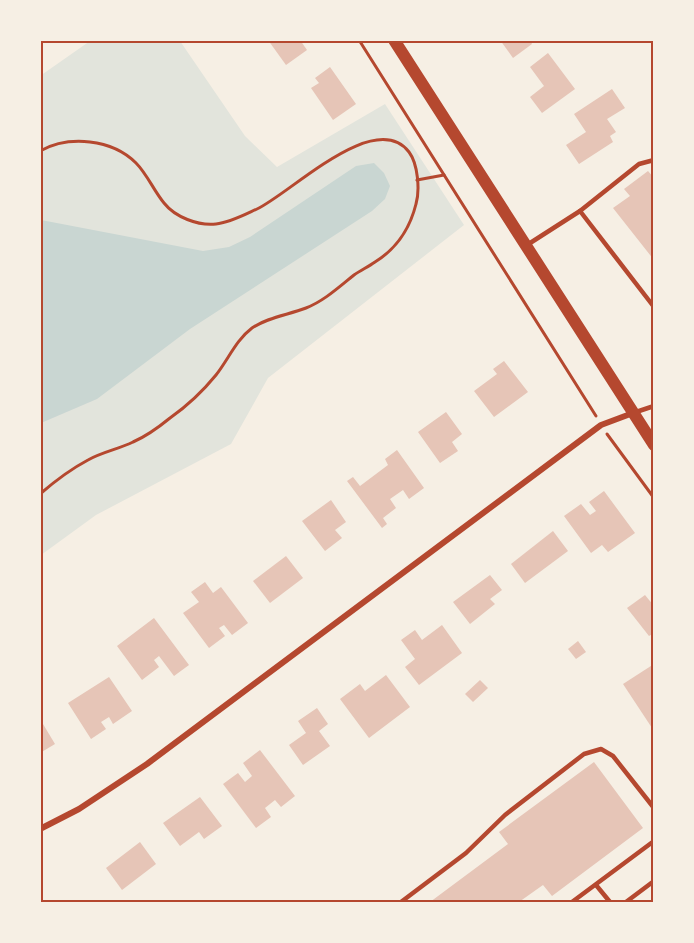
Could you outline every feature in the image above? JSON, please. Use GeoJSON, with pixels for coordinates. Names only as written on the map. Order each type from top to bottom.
{"type":"FeatureCollection","features":[{"type":"Feature","properties":{"kind":"main road"},"geometry":{"type":"LineString","coordinates":[[394,40],[654,445]]}},
{"type":"Feature","properties":{"kind":"street"},"geometry":{"type":"LineString","coordinates":[[40,830],[79,809],[147,764],[602,425],[633,413]]}},
{"type":"Feature","properties":{"kind":"lane"},"geometry":{"type":"LineString","coordinates":[[526,246],[580,211],[639,164],[654,160]]}},
{"type":"Feature","properties":{"kind":"lane"},"geometry":{"type":"LineString","coordinates":[[580,211],[654,307]]}},
{"type":"Feature","properties":{"kind":"lane"},"geometry":{"type":"LineString","coordinates":[[633,413],[654,406]]}},
{"type":"Feature","properties":{"kind":"lane"},"geometry":{"type":"LineString","coordinates":[[400,903],[466,853],[505,815],[584,754],[601,748],[613,756],[654,808]]}},
{"type":"Feature","properties":{"kind":"lane"},"geometry":{"type":"LineString","coordinates":[[572,903],[654,841]]}},
{"type":"Feature","properties":{"kind":"lane"},"geometry":{"type":"LineString","coordinates":[[626,903],[654,881]]}},
{"type":"Feature","properties":{"kind":"lane"},"geometry":{"type":"LineString","coordinates":[[596,885],[610,903]]}},
{"type":"Feature","properties":{"kind":"path"},"geometry":{"type":"LineString","coordinates":[[359,40],[611,441],[654,498]]}},
{"type":"Feature","properties":{"kind":"path"},"geometry":{"type":"LineString","coordinates":[[40,151],[51,145],[85,141],[109,147],[136,163],[164,204],[174,213],[197,222],[217,224],[260,208],[360,143],[385,139],[398,142],[413,158],[417,180],[417,203],[405,234],[392,250],[322,300],[307,308],[266,320],[252,328],[243,335],[217,374],[171,418],[134,442],[90,459],[72,469],[40,494]]}},
{"type":"Feature","properties":{"kind":"path"},"geometry":{"type":"LineString","coordinates":[[417,180],[444,175]]}},
{"type":"Feature","properties":{"kind":"shaded area"},"geometry":{"type":"Polygon","coordinates":[[[90,41],[180,41],[245,136],[277,167],[385,104],[464,225],[268,378],[231,444],[96,515],[41,555],[40,76],[90,41]]]}},
{"type":"Feature","properties":{"kind":"shaded area"},"geometry":{"type":"Polygon","coordinates":[[[374,163],[384,173],[390,186],[385,199],[372,211],[190,329],[97,399],[41,423],[41,220],[203,251],[229,247],[250,237],[356,166],[374,163]]]}},
{"type":"Feature","properties":{"kind":"building"},"geometry":{"type":"Polygon","coordinates":[[[268,40],[300,40],[307,50],[286,65],[268,40]]]}},
{"type":"Feature","properties":{"kind":"building"},"geometry":{"type":"Polygon","coordinates":[[[500,40],[530,40],[532,44],[513,58],[500,40]]]}},
{"type":"Feature","properties":{"kind":"building"},"geometry":{"type":"Polygon","coordinates":[[[548,53],[575,89],[542,113],[530,97],[544,86],[530,67],[548,53]]]}},
{"type":"Feature","properties":{"kind":"building"},"geometry":{"type":"Polygon","coordinates":[[[330,67],[356,104],[333,120],[311,88],[319,83],[315,78],[330,67]]]}},
{"type":"Feature","properties":{"kind":"building"},"geometry":{"type":"Polygon","coordinates":[[[612,89],[625,108],[607,119],[616,132],[610,136],[613,142],[579,164],[566,145],[586,132],[574,114],[612,89]]]}},
{"type":"Feature","properties":{"kind":"building"},"geometry":{"type":"Polygon","coordinates":[[[648,171],[654,178],[654,260],[613,208],[630,196],[624,189],[648,171]]]}},
{"type":"Feature","properties":{"kind":"building"},"geometry":{"type":"Polygon","coordinates":[[[504,361],[528,392],[494,417],[474,391],[497,374],[493,369],[504,361]]]}},
{"type":"Feature","properties":{"kind":"building"},"geometry":{"type":"Polygon","coordinates":[[[446,412],[462,434],[452,442],[458,451],[440,463],[418,432],[446,412]]]}},
{"type":"Feature","properties":{"kind":"building"},"geometry":{"type":"Polygon","coordinates":[[[397,450],[424,488],[409,499],[403,490],[390,499],[396,508],[383,518],[387,524],[382,528],[347,481],[353,477],[360,486],[388,465],[385,459],[397,450]]]}},
{"type":"Feature","properties":{"kind":"building"},"geometry":{"type":"Polygon","coordinates":[[[604,491],[635,533],[608,552],[602,545],[591,553],[564,516],[581,504],[590,515],[596,511],[589,502],[604,491]]]}},
{"type":"Feature","properties":{"kind":"building"},"geometry":{"type":"Polygon","coordinates":[[[331,500],[346,522],[335,530],[342,538],[325,551],[302,521],[331,500]]]}},
{"type":"Feature","properties":{"kind":"building"},"geometry":{"type":"Polygon","coordinates":[[[553,531],[568,551],[525,583],[511,564],[553,531]]]}},
{"type":"Feature","properties":{"kind":"building"},"geometry":{"type":"Polygon","coordinates":[[[286,556],[303,578],[270,603],[253,581],[286,556]]]}},
{"type":"Feature","properties":{"kind":"building"},"geometry":{"type":"Polygon","coordinates":[[[490,575],[502,590],[490,599],[495,604],[470,624],[453,602],[490,575]]]}},
{"type":"Feature","properties":{"kind":"building"},"geometry":{"type":"Polygon","coordinates":[[[205,582],[213,593],[221,587],[248,623],[232,635],[224,625],[219,628],[225,636],[209,648],[183,613],[199,602],[191,592],[205,582]]]}},
{"type":"Feature","properties":{"kind":"building"},"geometry":{"type":"Polygon","coordinates":[[[645,595],[654,606],[654,633],[649,636],[627,608],[645,595]]]}},
{"type":"Feature","properties":{"kind":"building"},"geometry":{"type":"Polygon","coordinates":[[[154,618],[189,665],[174,676],[159,656],[154,660],[159,667],[142,680],[117,646],[154,618]]]}},
{"type":"Feature","properties":{"kind":"building"},"geometry":{"type":"Polygon","coordinates":[[[442,625],[462,653],[419,685],[405,667],[415,659],[401,640],[415,630],[422,640],[442,625]]]}},
{"type":"Feature","properties":{"kind":"building"},"geometry":{"type":"Polygon","coordinates":[[[578,641],[586,652],[576,659],[568,649],[578,641]]]}},
{"type":"Feature","properties":{"kind":"building"},"geometry":{"type":"Polygon","coordinates":[[[654,664],[654,731],[623,684],[654,664]]]}},
{"type":"Feature","properties":{"kind":"building"},"geometry":{"type":"Polygon","coordinates":[[[386,675],[410,707],[369,738],[340,699],[360,684],[365,691],[386,675]]]}},
{"type":"Feature","properties":{"kind":"building"},"geometry":{"type":"Polygon","coordinates":[[[109,677],[132,711],[113,724],[109,717],[101,722],[106,729],[91,739],[68,703],[109,677]]]}},
{"type":"Feature","properties":{"kind":"building"},"geometry":{"type":"Polygon","coordinates":[[[480,680],[488,688],[473,702],[465,694],[480,680]]]}},
{"type":"Feature","properties":{"kind":"building"},"geometry":{"type":"Polygon","coordinates":[[[317,708],[328,724],[319,731],[330,746],[303,765],[289,745],[306,733],[298,721],[317,708]]]}},
{"type":"Feature","properties":{"kind":"building"},"geometry":{"type":"Polygon","coordinates":[[[40,719],[55,744],[40,753],[40,719]]]}},
{"type":"Feature","properties":{"kind":"building"},"geometry":{"type":"Polygon","coordinates":[[[260,750],[295,796],[281,807],[275,800],[265,808],[271,817],[256,828],[223,784],[238,773],[245,782],[252,776],[243,763],[260,750]]]}},
{"type":"Feature","properties":{"kind":"building"},"geometry":{"type":"Polygon","coordinates":[[[594,762],[643,828],[552,896],[543,885],[519,902],[430,902],[508,844],[499,832],[594,762]]]}},
{"type":"Feature","properties":{"kind":"building"},"geometry":{"type":"Polygon","coordinates":[[[200,797],[222,826],[204,839],[199,832],[180,846],[163,823],[200,797]]]}},
{"type":"Feature","properties":{"kind":"building"},"geometry":{"type":"Polygon","coordinates":[[[140,842],[156,864],[122,890],[106,868],[140,842]]]}}]}
